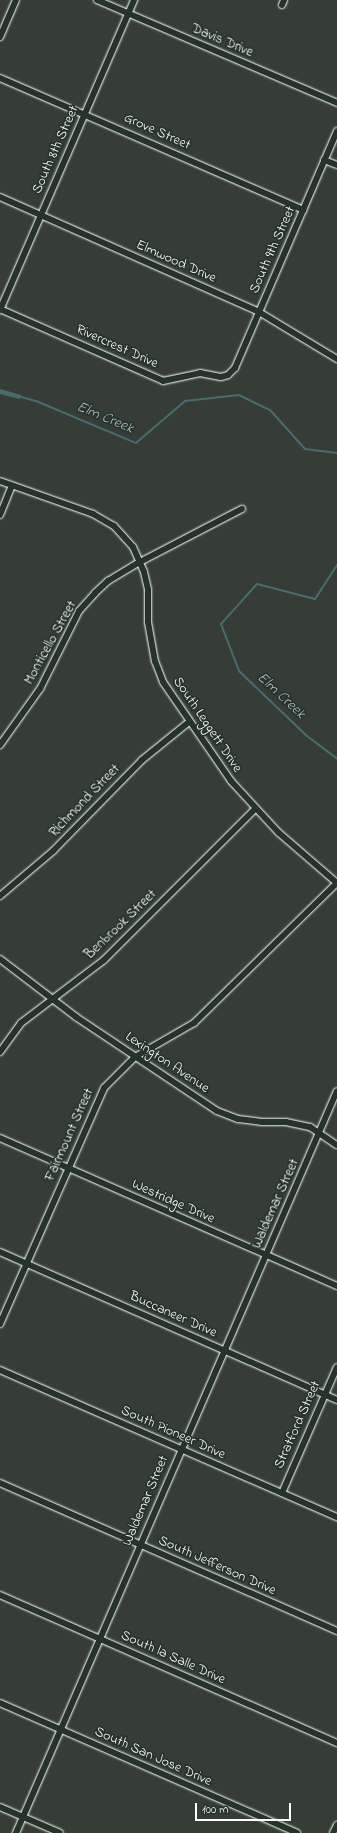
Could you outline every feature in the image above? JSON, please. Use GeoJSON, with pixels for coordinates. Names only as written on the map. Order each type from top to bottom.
{"type":"FeatureCollection","features":[{"type":"Feature","properties":{"kind":"street"},"geometry":{"type":"LineString","coordinates":[[0,37],[16,0]]}},
{"type":"Feature","properties":{"kind":"street","name":"Davis Drive"},"geometry":{"type":"LineString","coordinates":[[97,0],[337,103]]}},
{"type":"Feature","properties":{"kind":"street","name":"South 8th Street"},"geometry":{"type":"LineString","coordinates":[[0,309],[134,0]]}},
{"type":"Feature","properties":{"kind":"street","name":"Grove Street"},"geometry":{"type":"LineString","coordinates":[[0,78],[304,210]]}},
{"type":"Feature","properties":{"kind":"street","name":"South 9th Street"},"geometry":{"type":"LineString","coordinates":[[228,375],[235,368],[337,131]]}},
{"type":"Feature","properties":{"kind":"street"},"geometry":{"type":"LineString","coordinates":[[324,160],[337,165]]}},
{"type":"Feature","properties":{"kind":"street","name":"Elmwood Drive"},"geometry":{"type":"LineString","coordinates":[[0,197],[259,312],[337,359]]}},
{"type":"Feature","properties":{"kind":"street","name":"Rivercrest Drive"},"geometry":{"type":"LineString","coordinates":[[0,309],[163,381],[200,373],[221,377],[228,375]]}},
{"type":"Feature","properties":{"kind":"street","name":"South Leggett Drive"},"geometry":{"type":"LineString","coordinates":[[0,481],[82,509],[114,526],[132,547],[140,562],[148,590],[148,622],[155,662],[163,682],[189,722],[231,781],[255,809],[304,856],[337,883]]}},
{"type":"Feature","properties":{"kind":"street"},"geometry":{"type":"LineString","coordinates":[[0,514],[12,486]]}},
{"type":"Feature","properties":{"kind":"street","name":"Monticello Street"},"geometry":{"type":"LineString","coordinates":[[0,745],[40,689],[79,611],[108,581],[140,562],[242,509]]}},
{"type":"Feature","properties":{"kind":"street","name":"Richmond Street"},"geometry":{"type":"LineString","coordinates":[[0,896],[53,852],[142,760],[189,722]]}},
{"type":"Feature","properties":{"kind":"street","name":"Benbrook Street"},"geometry":{"type":"LineString","coordinates":[[0,1052],[21,1023],[104,960],[255,809]]}},
{"type":"Feature","properties":{"kind":"street","name":"Fairmount Street"},"geometry":{"type":"LineString","coordinates":[[0,1324],[104,1088],[135,1057],[194,1023],[337,883]]}},
{"type":"Feature","properties":{"kind":"street","name":"Lexington Avenue"},"geometry":{"type":"LineString","coordinates":[[0,959],[52,999],[135,1057],[227,1115],[262,1122],[296,1123],[321,1132],[337,1145]]}},
{"type":"Feature","properties":{"kind":"street","name":"Waldemar Street"},"geometry":{"type":"LineString","coordinates":[[16,1833],[321,1132],[337,1091]]}},
{"type":"Feature","properties":{"kind":"street","name":"Westridge Drive"},"geometry":{"type":"LineString","coordinates":[[0,1138],[337,1286]]}},
{"type":"Feature","properties":{"kind":"street","name":"Buccaneer Drive"},"geometry":{"type":"LineString","coordinates":[[0,1252],[337,1400]]}},
{"type":"Feature","properties":{"kind":"street","name":"Stratford Street"},"geometry":{"type":"LineString","coordinates":[[282,1493],[337,1367]]}},
{"type":"Feature","properties":{"kind":"street","name":"South Pioneer Drive"},"geometry":{"type":"LineString","coordinates":[[0,1370],[337,1518]]}},
{"type":"Feature","properties":{"kind":"street","name":"South Jefferson Drive"},"geometry":{"type":"LineString","coordinates":[[0,1483],[337,1631]]}},
{"type":"Feature","properties":{"kind":"street","name":"South la Salle Drive"},"geometry":{"type":"LineString","coordinates":[[0,1595],[337,1743]]}},
{"type":"Feature","properties":{"kind":"street","name":"South San Jose Drive"},"geometry":{"type":"LineString","coordinates":[[0,1703],[297,1833]]}},
{"type":"Feature","properties":{"kind":"street"},"geometry":{"type":"LineString","coordinates":[[0,1807],[60,1833]]}},
{"type":"Feature","properties":{"kind":"street"},"geometry":{"type":"LineString","coordinates":[[333,1833],[337,1824]]}},
{"type":"Feature","properties":{"kind":"water"},"geometry":{"type":"Polygon","coordinates":[[[0,389],[21,395],[20,399],[0,394],[0,389]]]}},
{"type":"Feature","properties":{"kind":"waterway","name":"Elm Creek"},"geometry":{"type":"LineString","coordinates":[[18,396],[36,401],[136,443],[185,401],[239,395],[270,410],[305,449],[337,453]]}},
{"type":"Feature","properties":{"kind":"waterway","name":"Elm Creek"},"geometry":{"type":"LineString","coordinates":[[337,565],[315,599],[257,584],[221,624],[239,671],[307,736],[337,759]]}}]}
